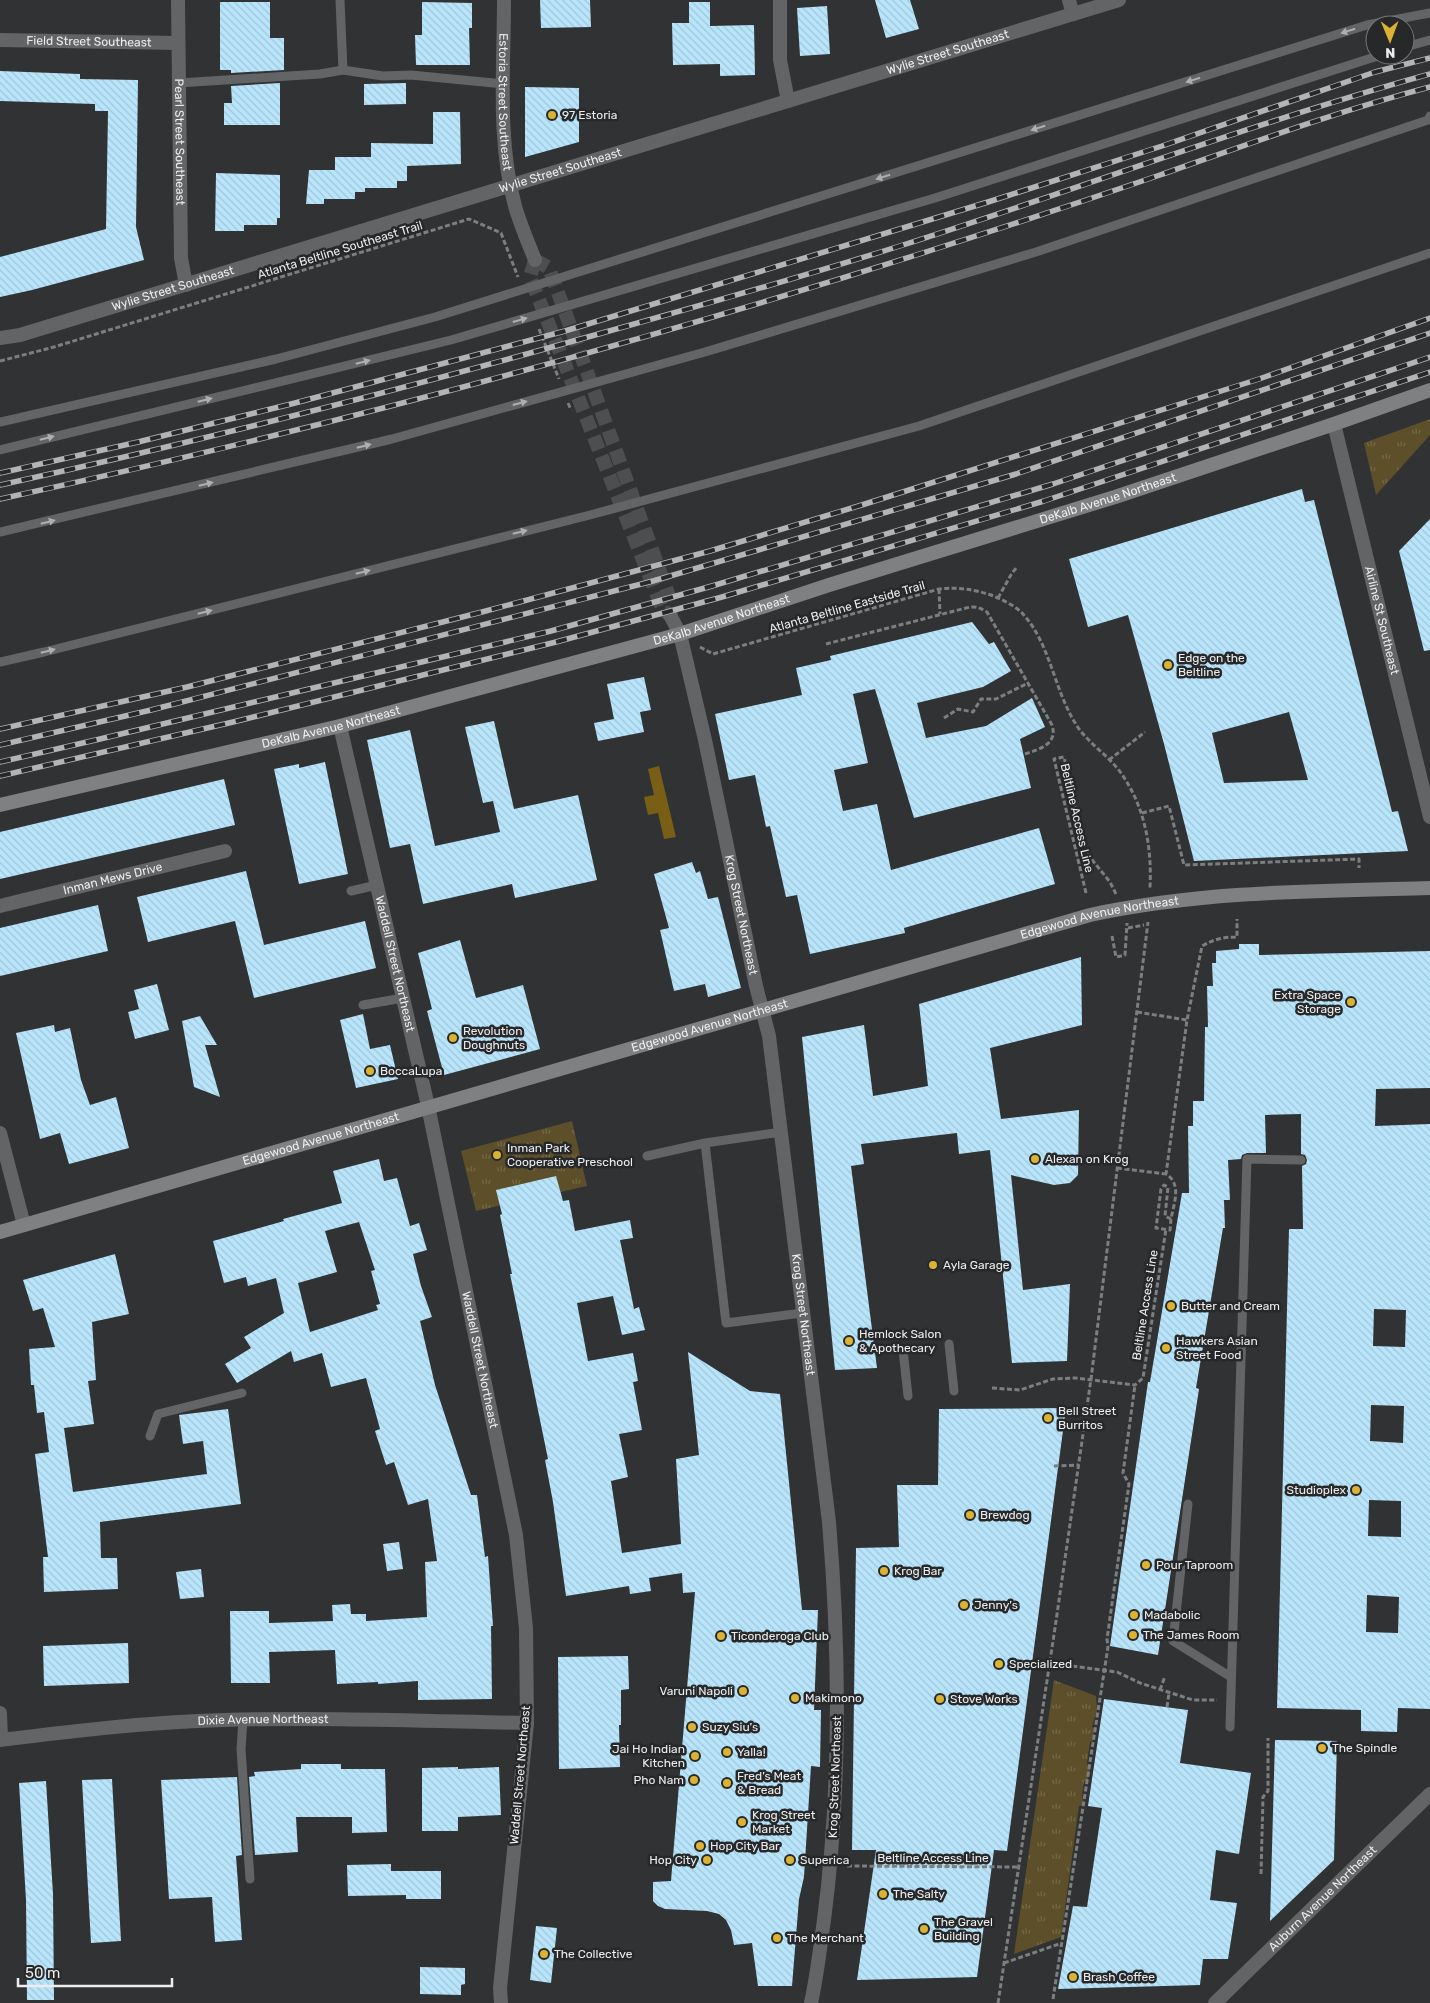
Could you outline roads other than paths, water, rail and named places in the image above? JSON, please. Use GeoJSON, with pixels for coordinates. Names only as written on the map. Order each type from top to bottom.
{"type":"FeatureCollection","features":[{"type":"Feature","properties":{"kind":"main road","name":"DeKalb Avenue Northeast"},"geometry":{"type":"LineString","coordinates":[[0,805],[340,726],[680,634],[829,585],[1124,494],[1430,390]]}},
{"type":"Feature","properties":{"kind":"main road","name":"Edgewood Avenue Northeast"},"geometry":{"type":"LineString","coordinates":[[0,1232],[1082,917],[1120,908],[1177,900],[1262,893],[1430,888]]}},
{"type":"Feature","properties":{"kind":"street","name":"Pearl Street Southeast"},"geometry":{"type":"LineString","coordinates":[[178,0],[180,258],[186,285]]}},
{"type":"Feature","properties":{"kind":"street","name":"Estoria Street Southeast"},"geometry":{"type":"LineString","coordinates":[[504,0],[504,137],[510,186],[515,208],[535,260]]}},
{"type":"Feature","properties":{"kind":"street"},"geometry":{"type":"LineString","coordinates":[[780,0],[780,60],[788,101]]}},
{"type":"Feature","properties":{"kind":"street"},"geometry":{"type":"LineString","coordinates":[[1069,0],[1073,14]]}},
{"type":"Feature","properties":{"kind":"street","name":"Wylie Street Southeast"},"geometry":{"type":"LineString","coordinates":[[0,338],[20,335],[186,285],[1119,0]]}},
{"type":"Feature","properties":{"kind":"street","name":"Field Street Southeast"},"geometry":{"type":"LineString","coordinates":[[0,40],[178,43]]}},
{"type":"Feature","properties":{"kind":"street","name":"Airline St Southeast"},"geometry":{"type":"LineString","coordinates":[[1334,424],[1428,800],[1430,817]]}},
{"type":"Feature","properties":{"kind":"street","name":"Krog Street Northeast"},"geometry":{"type":"LineString","coordinates":[[670,615],[680,634],[705,740],[756,986],[769,1036],[830,1531],[834,1576],[838,1689],[836,1783],[831,1865],[812,2003]]}},
{"type":"Feature","properties":{"kind":"street","name":"Waddell Street Northeast"},"geometry":{"type":"LineString","coordinates":[[340,726],[428,1106],[516,1535],[526,1628],[526,1723],[500,1988],[501,2003]]}},
{"type":"Feature","properties":{"kind":"street","name":"Inman Mews Drive"},"geometry":{"type":"LineString","coordinates":[[0,906],[226,851]]}},
{"type":"Feature","properties":{"kind":"street"},"geometry":{"type":"LineString","coordinates":[[0,1133],[24,1225]]}},
{"type":"Feature","properties":{"kind":"street"},"geometry":{"type":"LineString","coordinates":[[0,1713],[0,1740]]}},
{"type":"Feature","properties":{"kind":"street","name":"Dixie Avenue Northeast"},"geometry":{"type":"LineString","coordinates":[[0,1740],[125,1726],[243,1720],[296,1719],[526,1723]]}},
{"type":"Feature","properties":{"kind":"street","name":"Auburn Avenue Northeast"},"geometry":{"type":"LineString","coordinates":[[1215,2003],[1430,1794]]}},
{"type":"Feature","properties":{"kind":"lane"},"geometry":{"type":"LineString","coordinates":[[340,0],[343,70]]}},
{"type":"Feature","properties":{"kind":"lane"},"geometry":{"type":"LineString","coordinates":[[0,422],[276,359],[435,317],[1367,25],[1430,13]]}},
{"type":"Feature","properties":{"kind":"lane"},"geometry":{"type":"LineString","coordinates":[[1415,44],[1430,40]]}},
{"type":"Feature","properties":{"kind":"lane"},"geometry":{"type":"LineString","coordinates":[[0,450],[451,340],[935,198],[1365,60]]}},
{"type":"Feature","properties":{"kind":"lane"},"geometry":{"type":"LineString","coordinates":[[179,83],[320,74],[343,70],[383,76],[411,74],[504,84]]}},
{"type":"Feature","properties":{"kind":"lane"},"geometry":{"type":"LineString","coordinates":[[0,532],[392,439],[705,352],[1036,252],[1428,120],[1430,116]]}},
{"type":"Feature","properties":{"kind":"lane"},"geometry":{"type":"LineString","coordinates":[[0,662],[590,515],[919,426],[1430,253]]}},
{"type":"Feature","properties":{"kind":"lane"},"geometry":{"type":"LineString","coordinates":[[351,892],[377,885]]}},
{"type":"Feature","properties":{"kind":"lane"},"geometry":{"type":"LineString","coordinates":[[362,1004],[403,998]]}},
{"type":"Feature","properties":{"kind":"lane"},"geometry":{"type":"LineString","coordinates":[[647,1156],[705,1143],[781,1132]]}},
{"type":"Feature","properties":{"kind":"lane"},"geometry":{"type":"LineString","coordinates":[[705,1143],[726,1323],[802,1313]]}},
{"type":"Feature","properties":{"kind":"lane"},"geometry":{"type":"LineString","coordinates":[[1230,1727],[1247,1159],[1301,1160]]}},
{"type":"Feature","properties":{"kind":"lane"},"geometry":{"type":"LineString","coordinates":[[949,1344],[954,1391]]}},
{"type":"Feature","properties":{"kind":"lane"},"geometry":{"type":"LineString","coordinates":[[903,1350],[908,1396]]}},
{"type":"Feature","properties":{"kind":"lane"},"geometry":{"type":"LineString","coordinates":[[150,1436],[158,1414],[242,1393]]}},
{"type":"Feature","properties":{"kind":"lane"},"geometry":{"type":"LineString","coordinates":[[1188,1504],[1173,1641],[1231,1677]]}},
{"type":"Feature","properties":{"kind":"lane"},"geometry":{"type":"LineString","coordinates":[[243,1720],[241,1749],[250,1879]]}},
{"type":"Feature","properties":{"kind":"tunnel"},"geometry":{"type":"LineString","coordinates":[[535,260],[549,268],[673,607],[670,615],[663,610],[530,277],[535,260]]}},
{"type":"Feature","properties":{"kind":"railway"},"geometry":{"type":"LineString","coordinates":[[0,473],[138,442],[295,403],[565,331],[988,202],[1162,146],[1375,72],[1430,58]]}},
{"type":"Feature","properties":{"kind":"railway"},"geometry":{"type":"LineString","coordinates":[[0,485],[302,414],[716,301],[903,245],[1231,135],[1430,74]]}},
{"type":"Feature","properties":{"kind":"railway"},"geometry":{"type":"LineString","coordinates":[[0,499],[118,473],[352,416],[701,320],[961,241],[1328,117],[1430,87]]}},
{"type":"Feature","properties":{"kind":"railway"},"geometry":{"type":"LineString","coordinates":[[0,729],[187,687],[482,612],[710,551],[1259,379],[1430,318]]}},
{"type":"Feature","properties":{"kind":"railway"},"geometry":{"type":"LineString","coordinates":[[0,745],[151,710],[653,581],[1016,474],[1430,333]]}},
{"type":"Feature","properties":{"kind":"railway"},"geometry":{"type":"LineString","coordinates":[[0,762],[551,631],[712,586],[1053,484],[1430,357]]}},
{"type":"Feature","properties":{"kind":"railway"},"geometry":{"type":"LineString","coordinates":[[0,776],[233,722],[556,642],[722,597],[1044,501],[1430,372]]}},
{"type":"Feature","properties":{"kind":"place","name":"97 Estoria"},"geometry":{"type":"Point","coordinates":[552,115]}},
{"type":"Feature","properties":{"kind":"place","name":"Edge on the Beltline"},"geometry":{"type":"Point","coordinates":[1168,665]}},
{"type":"Feature","properties":{"kind":"place","name":"Extra Space Storage"},"geometry":{"type":"Point","coordinates":[1351,1002]}},
{"type":"Feature","properties":{"kind":"place","name":"Revolution Doughnuts"},"geometry":{"type":"Point","coordinates":[453,1038]}},
{"type":"Feature","properties":{"kind":"place","name":"BoccaLupa"},"geometry":{"type":"Point","coordinates":[370,1071]}},
{"type":"Feature","properties":{"kind":"place","name":"Inman Park Cooperative Preschool"},"geometry":{"type":"Point","coordinates":[497,1155]}},
{"type":"Feature","properties":{"kind":"place","name":"Alexan on Krog"},"geometry":{"type":"Point","coordinates":[1035,1159]}},
{"type":"Feature","properties":{"kind":"place","name":"Ayla Garage"},"geometry":{"type":"Point","coordinates":[933,1265]}},
{"type":"Feature","properties":{"kind":"place","name":"Butter and Cream"},"geometry":{"type":"Point","coordinates":[1171,1306]}},
{"type":"Feature","properties":{"kind":"place","name":"Hemlock Salon & Apothecary"},"geometry":{"type":"Point","coordinates":[849,1341]}},
{"type":"Feature","properties":{"kind":"place","name":"Hawkers Asian Street Food"},"geometry":{"type":"Point","coordinates":[1166,1348]}},
{"type":"Feature","properties":{"kind":"place","name":"Bell Street Burritos"},"geometry":{"type":"Point","coordinates":[1048,1418]}},
{"type":"Feature","properties":{"kind":"place","name":"Studioplex"},"geometry":{"type":"Point","coordinates":[1356,1490]}},
{"type":"Feature","properties":{"kind":"place","name":"Brewdog"},"geometry":{"type":"Point","coordinates":[970,1515]}},
{"type":"Feature","properties":{"kind":"place","name":"Pour Taproom"},"geometry":{"type":"Point","coordinates":[1146,1565]}},
{"type":"Feature","properties":{"kind":"place","name":"Krog Bar"},"geometry":{"type":"Point","coordinates":[884,1571]}},
{"type":"Feature","properties":{"kind":"place","name":"Jenny's"},"geometry":{"type":"Point","coordinates":[964,1605]}},
{"type":"Feature","properties":{"kind":"place","name":"Madabolic"},"geometry":{"type":"Point","coordinates":[1134,1615]}},
{"type":"Feature","properties":{"kind":"place","name":"The James Room"},"geometry":{"type":"Point","coordinates":[1133,1635]}},
{"type":"Feature","properties":{"kind":"place","name":"Ticonderoga Club"},"geometry":{"type":"Point","coordinates":[721,1636]}},
{"type":"Feature","properties":{"kind":"place","name":"Specialized"},"geometry":{"type":"Point","coordinates":[999,1664]}},
{"type":"Feature","properties":{"kind":"place","name":"Varuni Napoli"},"geometry":{"type":"Point","coordinates":[743,1691]}},
{"type":"Feature","properties":{"kind":"place","name":"Makimono"},"geometry":{"type":"Point","coordinates":[795,1698]}},
{"type":"Feature","properties":{"kind":"place","name":"Stove Works"},"geometry":{"type":"Point","coordinates":[940,1699]}},
{"type":"Feature","properties":{"kind":"place","name":"Suzy Siu's"},"geometry":{"type":"Point","coordinates":[692,1727]}},
{"type":"Feature","properties":{"kind":"place","name":"The Spindle"},"geometry":{"type":"Point","coordinates":[1322,1748]}},
{"type":"Feature","properties":{"kind":"place","name":"Yalla!"},"geometry":{"type":"Point","coordinates":[727,1752]}},
{"type":"Feature","properties":{"kind":"place","name":"Jai Ho Indian Kitchen"},"geometry":{"type":"Point","coordinates":[695,1756]}},
{"type":"Feature","properties":{"kind":"place","name":"Pho Nam"},"geometry":{"type":"Point","coordinates":[694,1780]}},
{"type":"Feature","properties":{"kind":"place","name":"Fred's Meat & Bread"},"geometry":{"type":"Point","coordinates":[727,1783]}},
{"type":"Feature","properties":{"kind":"place","name":"Krog Street Market"},"geometry":{"type":"Point","coordinates":[742,1822]}},
{"type":"Feature","properties":{"kind":"place","name":"Hop City Bar"},"geometry":{"type":"Point","coordinates":[700,1846]}},
{"type":"Feature","properties":{"kind":"place","name":"Hop City"},"geometry":{"type":"Point","coordinates":[707,1860]}},
{"type":"Feature","properties":{"kind":"place","name":"Superica"},"geometry":{"type":"Point","coordinates":[790,1860]}},
{"type":"Feature","properties":{"kind":"place","name":"The Salty"},"geometry":{"type":"Point","coordinates":[883,1894]}},
{"type":"Feature","properties":{"kind":"place","name":"The Gravel Building"},"geometry":{"type":"Point","coordinates":[924,1929]}},
{"type":"Feature","properties":{"kind":"place","name":"The Merchant"},"geometry":{"type":"Point","coordinates":[777,1938]}},
{"type":"Feature","properties":{"kind":"place","name":"The Collective"},"geometry":{"type":"Point","coordinates":[544,1954]}},
{"type":"Feature","properties":{"kind":"place","name":"Brash Coffee"},"geometry":{"type":"Point","coordinates":[1073,1977]}}]}
